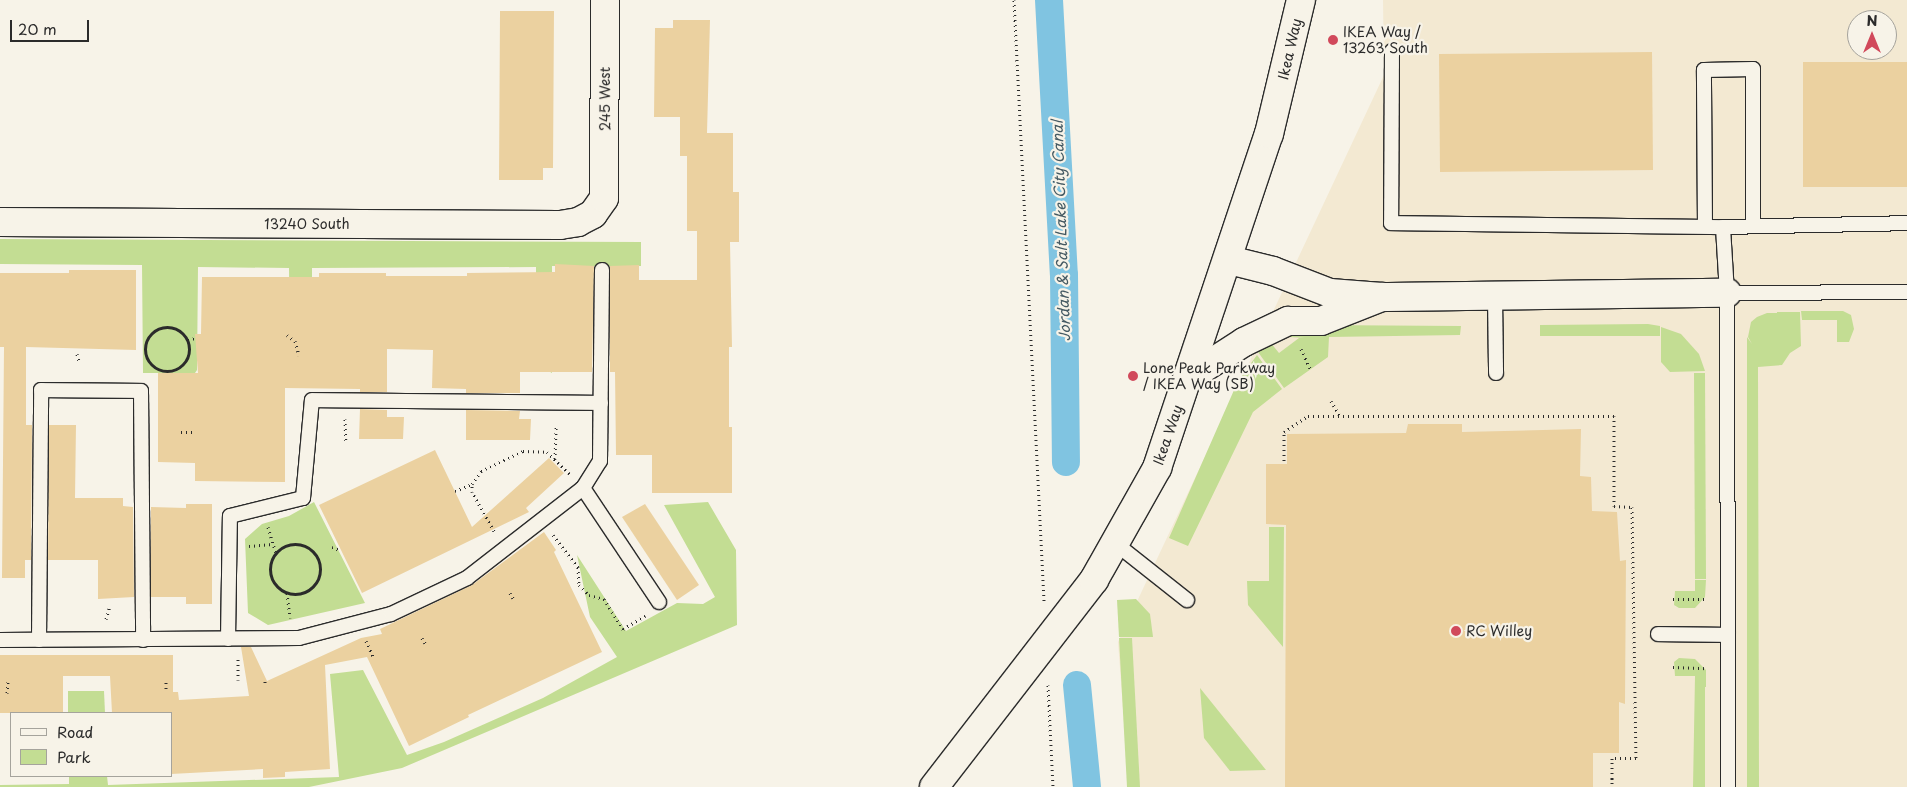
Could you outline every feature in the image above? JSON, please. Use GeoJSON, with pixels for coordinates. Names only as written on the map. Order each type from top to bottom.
{"type":"FeatureCollection","features":[{"type":"Feature","properties":{"kind":"street","name":"245 West"},"geometry":{"type":"LineString","coordinates":[[604,198],[605,0]]}},
{"type":"Feature","properties":{"kind":"street","name":"Ikea Way"},"geometry":{"type":"LineString","coordinates":[[934,787],[1094,580],[1157,468],[1229,260],[1269,134],[1301,0]]}},
{"type":"Feature","properties":{"kind":"street","name":"13240 South"},"geometry":{"type":"LineString","coordinates":[[0,222],[560,225],[578,222],[593,214],[604,198]]}},
{"type":"Feature","properties":{"kind":"street"},"geometry":{"type":"LineString","coordinates":[[1229,260],[1273,271],[1330,293],[1382,297],[1727,294]]}},
{"type":"Feature","properties":{"kind":"street"},"geometry":{"type":"LineString","coordinates":[[1188,378],[1244,342],[1288,321],[1321,321],[1382,297]]}},
{"type":"Feature","properties":{"kind":"lane"},"geometry":{"type":"LineString","coordinates":[[1392,51],[1392,223],[1723,227],[1753,225],[1907,224]]}},
{"type":"Feature","properties":{"kind":"lane"},"geometry":{"type":"LineString","coordinates":[[1705,226],[1704,70],[1753,69],[1753,225]]}},
{"type":"Feature","properties":{"kind":"lane"},"geometry":{"type":"LineString","coordinates":[[1723,227],[1727,294],[1728,787]]}},
{"type":"Feature","properties":{"kind":"lane"},"geometry":{"type":"LineString","coordinates":[[0,640],[299,638],[391,614],[467,578],[583,488],[600,461],[602,270]]}},
{"type":"Feature","properties":{"kind":"lane"},"geometry":{"type":"LineString","coordinates":[[1727,294],[1907,292]]}},
{"type":"Feature","properties":{"kind":"lane"},"geometry":{"type":"LineString","coordinates":[[1495,297],[1496,373]]}},
{"type":"Feature","properties":{"kind":"lane"},"geometry":{"type":"LineString","coordinates":[[39,640],[41,390],[141,391],[143,640]]}},
{"type":"Feature","properties":{"kind":"lane"},"geometry":{"type":"LineString","coordinates":[[228,639],[230,516],[303,498],[312,400],[601,403]]}},
{"type":"Feature","properties":{"kind":"lane"},"geometry":{"type":"LineString","coordinates":[[583,488],[660,602]]}},
{"type":"Feature","properties":{"kind":"lane"},"geometry":{"type":"LineString","coordinates":[[1115,543],[1187,600]]}},
{"type":"Feature","properties":{"kind":"lane"},"geometry":{"type":"LineString","coordinates":[[1658,634],[1728,635]]}},
{"type":"Feature","properties":{"kind":"path"},"geometry":{"type":"LineString","coordinates":[[1014,0],[1054,787]]}},
{"type":"Feature","properties":{"kind":"path"},"geometry":{"type":"LineString","coordinates":[[171,326],[184,334],[188,340],[189,355],[181,367],[167,371],[153,366],[149,361],[146,354],[147,340],[156,330],[171,326]]}},
{"type":"Feature","properties":{"kind":"path"},"geometry":{"type":"LineString","coordinates":[[287,335],[295,340],[299,355]]}},
{"type":"Feature","properties":{"kind":"path"},"geometry":{"type":"LineString","coordinates":[[188,340],[195,338]]}},
{"type":"Feature","properties":{"kind":"path"},"geometry":{"type":"LineString","coordinates":[[77,354],[79,361]]}},
{"type":"Feature","properties":{"kind":"path"},"geometry":{"type":"LineString","coordinates":[[1331,401],[1340,416]]}},
{"type":"Feature","properties":{"kind":"path"},"geometry":{"type":"LineString","coordinates":[[1284,462],[1284,432],[1308,416],[1614,416],[1614,506],[1632,507],[1636,758],[1612,758],[1612,787]]}},
{"type":"Feature","properties":{"kind":"path"},"geometry":{"type":"LineString","coordinates":[[345,419],[346,443]]}},
{"type":"Feature","properties":{"kind":"path"},"geometry":{"type":"LineString","coordinates":[[555,459],[556,424]]}},
{"type":"Feature","properties":{"kind":"path"},"geometry":{"type":"LineString","coordinates":[[181,432],[194,432]]}},
{"type":"Feature","properties":{"kind":"path"},"geometry":{"type":"LineString","coordinates":[[455,491],[472,484],[481,471],[523,451],[547,452],[583,488]]}},
{"type":"Feature","properties":{"kind":"path"},"geometry":{"type":"LineString","coordinates":[[472,484],[472,492],[489,524],[507,547]]}},
{"type":"Feature","properties":{"kind":"path"},"geometry":{"type":"LineString","coordinates":[[541,521],[578,567],[579,585],[589,595],[604,599],[623,628],[645,616]]}},
{"type":"Feature","properties":{"kind":"path"},"geometry":{"type":"LineString","coordinates":[[268,527],[276,553]]}},
{"type":"Feature","properties":{"kind":"path"},"geometry":{"type":"LineString","coordinates":[[287,545],[302,545],[309,549],[319,562],[320,569],[316,585],[302,594],[287,593],[278,588],[270,573],[270,564],[276,553],[287,545]]}},
{"type":"Feature","properties":{"kind":"path"},"geometry":{"type":"LineString","coordinates":[[332,547],[340,550]]}},
{"type":"Feature","properties":{"kind":"path"},"geometry":{"type":"LineString","coordinates":[[287,593],[290,619]]}},
{"type":"Feature","properties":{"kind":"path"},"geometry":{"type":"LineString","coordinates":[[510,593],[513,598]]}},
{"type":"Feature","properties":{"kind":"path"},"geometry":{"type":"LineString","coordinates":[[1673,599],[1710,600]]}},
{"type":"Feature","properties":{"kind":"path"},"geometry":{"type":"LineString","coordinates":[[99,622],[106,620],[110,606]]}},
{"type":"Feature","properties":{"kind":"path"},"geometry":{"type":"LineString","coordinates":[[362,634],[373,656]]}},
{"type":"Feature","properties":{"kind":"path"},"geometry":{"type":"LineString","coordinates":[[422,638],[424,643]]}},
{"type":"Feature","properties":{"kind":"path"},"geometry":{"type":"LineString","coordinates":[[238,656],[238,680]]}},
{"type":"Feature","properties":{"kind":"path"},"geometry":{"type":"LineString","coordinates":[[1673,667],[1710,668]]}},
{"type":"Feature","properties":{"kind":"path"},"geometry":{"type":"LineString","coordinates":[[7,693],[8,681]]}},
{"type":"Feature","properties":{"kind":"path"},"geometry":{"type":"LineString","coordinates":[[166,682],[166,690]]}},
{"type":"Feature","properties":{"kind":"shaded area"},"geometry":{"type":"Polygon","coordinates":[[[1383,0],[1907,0],[1907,787],[1129,787],[1118,642],[1384,75],[1383,0]]]}},
{"type":"Feature","properties":{"kind":"green space"},"geometry":{"type":"Polygon","coordinates":[[[0,239],[641,242],[641,266],[552,266],[552,373],[536,364],[536,267],[312,268],[312,366],[290,366],[289,268],[198,267],[197,370],[195,373],[143,373],[142,265],[0,264],[0,239]]]}},
{"type":"Feature","properties":{"kind":"green space"},"geometry":{"type":"Polygon","coordinates":[[[1801,311],[1843,311],[1851,315],[1854,329],[1849,342],[1837,342],[1837,320],[1802,320],[1801,311]]]}},
{"type":"Feature","properties":{"kind":"green space"},"geometry":{"type":"Polygon","coordinates":[[[1777,312],[1800,312],[1801,346],[1790,353],[1782,365],[1758,367],[1759,787],[1747,787],[1747,337],[1752,344],[1748,337],[1751,322],[1757,317],[1777,312]]]}},
{"type":"Feature","properties":{"kind":"green space"},"geometry":{"type":"Polygon","coordinates":[[[1648,324],[1660,326],[1660,336],[1540,336],[1540,325],[1648,324]]]}},
{"type":"Feature","properties":{"kind":"green space"},"geometry":{"type":"Polygon","coordinates":[[[1316,325],[1461,326],[1460,335],[1329,337],[1328,357],[1284,388],[1258,352],[1270,342],[1279,353],[1299,338],[1305,338],[1290,337],[1286,330],[1316,325]]]}},
{"type":"Feature","properties":{"kind":"green space"},"geometry":{"type":"Polygon","coordinates":[[[1661,327],[1681,334],[1699,354],[1705,371],[1670,372],[1661,362],[1661,327]]]}},
{"type":"Feature","properties":{"kind":"green space"},"geometry":{"type":"Polygon","coordinates":[[[1257,355],[1282,389],[1253,412],[1188,546],[1169,538],[1238,381],[1257,355]]]}},
{"type":"Feature","properties":{"kind":"green space"},"geometry":{"type":"Polygon","coordinates":[[[1694,373],[1705,373],[1706,579],[1695,579],[1694,373]]]}},
{"type":"Feature","properties":{"kind":"green space"},"geometry":{"type":"Polygon","coordinates":[[[314,502],[365,603],[268,625],[248,613],[245,539],[262,524],[289,516],[314,502]]]}},
{"type":"Feature","properties":{"kind":"green space"},"geometry":{"type":"Polygon","coordinates":[[[708,502],[736,550],[737,625],[402,768],[309,787],[0,787],[0,785],[69,784],[69,777],[107,777],[108,785],[339,777],[330,674],[363,670],[407,755],[444,742],[543,698],[617,657],[590,617],[577,555],[626,631],[677,603],[703,604],[715,597],[664,505],[708,502]]]}},
{"type":"Feature","properties":{"kind":"green space"},"geometry":{"type":"Polygon","coordinates":[[[1269,527],[1284,527],[1283,647],[1248,605],[1247,581],[1269,581],[1269,527]]]}},
{"type":"Feature","properties":{"kind":"green space"},"geometry":{"type":"Polygon","coordinates":[[[1695,580],[1706,580],[1705,597],[1695,608],[1679,608],[1674,605],[1675,591],[1695,591],[1695,580]]]}},
{"type":"Feature","properties":{"kind":"green space"},"geometry":{"type":"Polygon","coordinates":[[[1136,599],[1150,614],[1153,637],[1119,637],[1117,600],[1136,599]]]}},
{"type":"Feature","properties":{"kind":"green space"},"geometry":{"type":"Polygon","coordinates":[[[1119,638],[1132,638],[1140,787],[1127,787],[1119,638]]]}},
{"type":"Feature","properties":{"kind":"green space"},"geometry":{"type":"Polygon","coordinates":[[[1679,658],[1695,659],[1706,670],[1705,787],[1693,787],[1695,676],[1675,676],[1674,662],[1679,658]]]}},
{"type":"Feature","properties":{"kind":"green space"},"geometry":{"type":"Polygon","coordinates":[[[1200,688],[1266,770],[1230,771],[1204,738],[1200,688]]]}},
{"type":"Feature","properties":{"kind":"green space"},"geometry":{"type":"Polygon","coordinates":[[[68,691],[104,691],[105,712],[68,712],[68,691]]]}},
{"type":"Feature","properties":{"kind":"building"},"geometry":{"type":"Polygon","coordinates":[[[500,11],[554,11],[553,168],[543,168],[543,180],[499,180],[500,11]]]}},
{"type":"Feature","properties":{"kind":"building"},"geometry":{"type":"Polygon","coordinates":[[[673,20],[710,20],[707,133],[733,133],[733,192],[739,192],[739,242],[730,242],[732,347],[729,347],[729,427],[732,427],[732,493],[652,493],[652,455],[616,455],[615,372],[610,372],[610,266],[639,265],[639,280],[697,280],[697,231],[687,231],[687,156],[680,156],[680,117],[654,117],[655,28],[673,28],[673,20]]]}},
{"type":"Feature","properties":{"kind":"building"},"geometry":{"type":"Polygon","coordinates":[[[1652,52],[1653,170],[1440,172],[1439,54],[1652,52]]]}},
{"type":"Feature","properties":{"kind":"building"},"geometry":{"type":"Polygon","coordinates":[[[1803,62],[1907,62],[1907,187],[1803,187],[1803,62]]]}},
{"type":"Feature","properties":{"kind":"building"},"geometry":{"type":"Polygon","coordinates":[[[555,264],[594,266],[592,372],[520,372],[520,393],[466,393],[466,389],[432,388],[433,350],[387,349],[387,392],[360,392],[360,389],[285,388],[285,482],[195,481],[195,463],[158,462],[158,373],[198,373],[195,334],[201,334],[202,277],[319,277],[319,273],[386,273],[386,276],[467,276],[467,273],[555,272],[555,264]]]}},
{"type":"Feature","properties":{"kind":"building"},"geometry":{"type":"Polygon","coordinates":[[[69,270],[136,270],[136,350],[26,347],[26,425],[32,425],[31,560],[25,560],[25,578],[2,578],[4,347],[0,347],[0,273],[69,273],[69,270]]]}},
{"type":"Feature","properties":{"kind":"building"},"geometry":{"type":"Polygon","coordinates":[[[360,409],[387,410],[387,417],[404,417],[403,439],[359,439],[360,409]]]}},
{"type":"Feature","properties":{"kind":"building"},"geometry":{"type":"Polygon","coordinates":[[[466,410],[520,411],[519,419],[531,419],[530,440],[466,440],[466,410]]]}},
{"type":"Feature","properties":{"kind":"building","name":"RC Willey"},"geometry":{"type":"Polygon","coordinates":[[[1408,424],[1462,424],[1462,432],[1581,429],[1580,476],[1591,477],[1592,511],[1617,512],[1620,561],[1626,560],[1625,704],[1619,702],[1619,753],[1593,753],[1593,787],[1285,787],[1286,525],[1266,524],[1266,464],[1287,464],[1287,434],[1406,433],[1408,424]]]}},
{"type":"Feature","properties":{"kind":"building"},"geometry":{"type":"Polygon","coordinates":[[[49,425],[76,425],[75,498],[123,498],[123,506],[133,507],[134,597],[98,599],[98,560],[48,560],[49,425]]]}},
{"type":"Feature","properties":{"kind":"building"},"geometry":{"type":"Polygon","coordinates":[[[435,450],[472,527],[549,458],[564,473],[526,508],[529,512],[362,593],[319,505],[435,450]]]}},
{"type":"Feature","properties":{"kind":"building"},"geometry":{"type":"Polygon","coordinates":[[[186,504],[212,504],[212,604],[186,604],[186,597],[151,597],[151,507],[186,508],[186,504]]]}},
{"type":"Feature","properties":{"kind":"building"},"geometry":{"type":"Polygon","coordinates":[[[645,504],[699,585],[677,600],[622,517],[645,504]]]}},
{"type":"Feature","properties":{"kind":"building"},"geometry":{"type":"Polygon","coordinates":[[[544,532],[556,550],[554,552],[602,652],[468,715],[469,717],[409,746],[367,657],[325,665],[330,769],[285,772],[285,777],[263,778],[263,769],[172,774],[172,712],[112,712],[110,676],[63,676],[63,712],[0,713],[0,655],[173,655],[173,692],[178,692],[179,700],[249,696],[241,647],[251,647],[267,681],[361,638],[382,634],[380,629],[472,585],[544,532]]]}},
{"type":"Feature","properties":{"kind":"waterway","name":"Jordan & Salt Lake City Canal"},"geometry":{"type":"LineString","coordinates":[[1049,0],[1064,275],[1066,462]]}},
{"type":"Feature","properties":{"kind":"waterway","name":"Jordan & Salt Lake City Canal"},"geometry":{"type":"LineString","coordinates":[[1077,685],[1087,787]]}},
{"type":"Feature","properties":{"kind":"place","name":"IKEA Way / 13263 South"},"geometry":{"type":"Point","coordinates":[1333,40]}},
{"type":"Feature","properties":{"kind":"place","name":"Lone Peak Parkway / IKEA Way (SB)"},"geometry":{"type":"Point","coordinates":[1133,376]}},
{"type":"Feature","properties":{"kind":"place","name":"RC Willey"},"geometry":{"type":"Point","coordinates":[1456,631]}}]}
